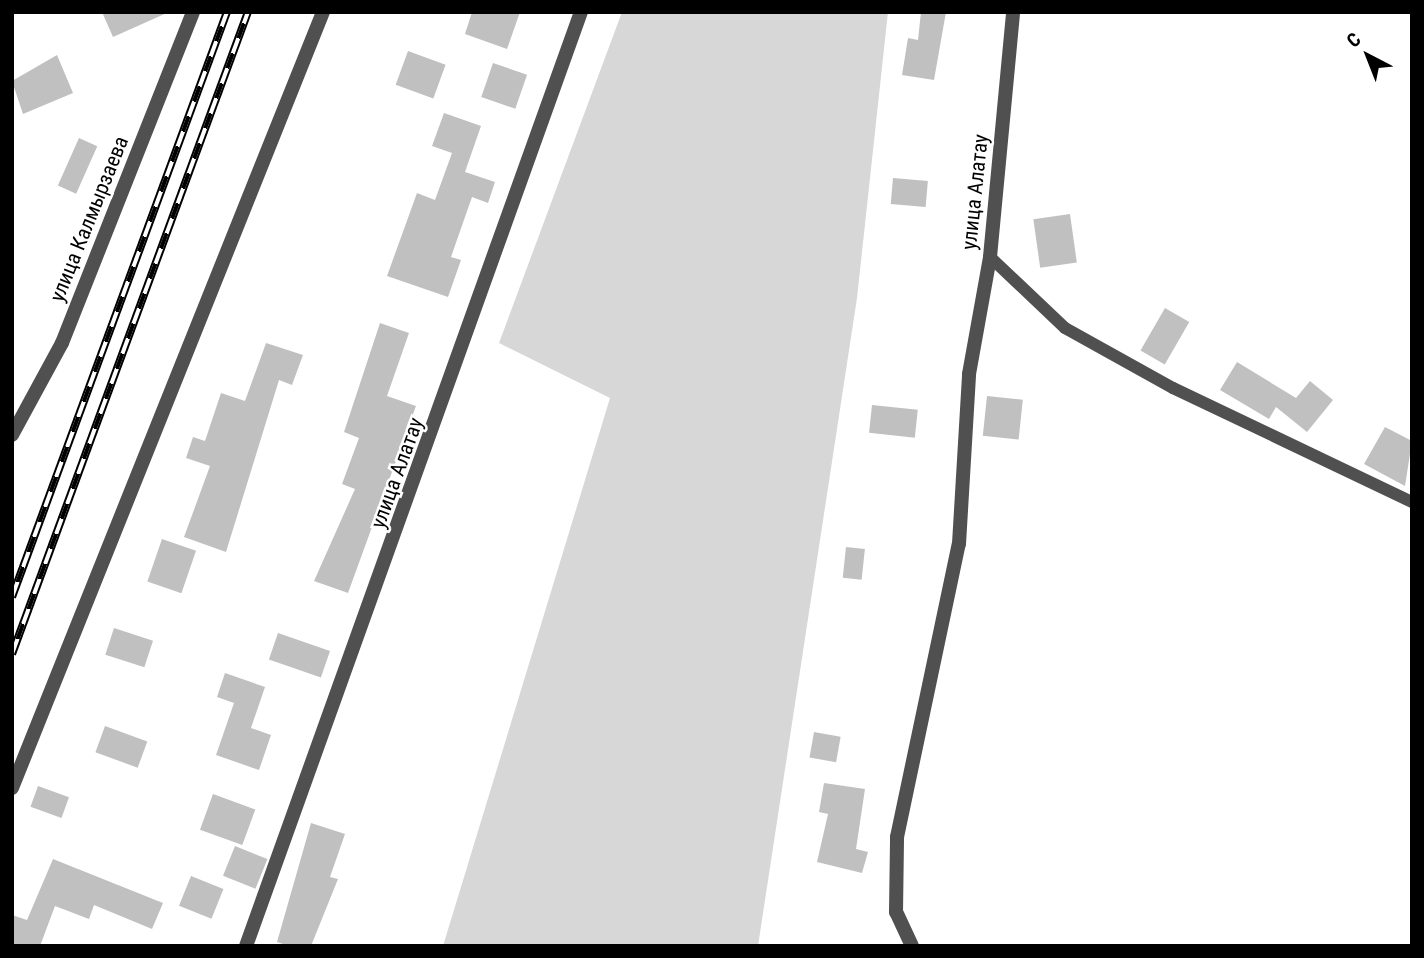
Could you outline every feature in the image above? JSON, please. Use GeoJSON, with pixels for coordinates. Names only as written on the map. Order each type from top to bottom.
{"type":"FeatureCollection","features":[{"type":"Feature","properties":{"kind":"street","name":"улица Калмырзаева"},"geometry":{"type":"LineString","coordinates":[[12,435],[62,343],[193,12]]}},
{"type":"Feature","properties":{"kind":"street"},"geometry":{"type":"LineString","coordinates":[[12,788],[323,12]]}},
{"type":"Feature","properties":{"kind":"street","name":"улица Алатау"},"geometry":{"type":"LineString","coordinates":[[246,946],[582,12]]}},
{"type":"Feature","properties":{"kind":"street","name":"улица Алатау"},"geometry":{"type":"LineString","coordinates":[[912,946],[896,912],[897,837],[959,544],[969,374],[990,257],[1013,12]]}},
{"type":"Feature","properties":{"kind":"lane"},"geometry":{"type":"LineString","coordinates":[[990,257],[1065,328],[1173,388],[1412,502]]}},
{"type":"Feature","properties":{"kind":"shaded area"},"geometry":{"type":"Polygon","coordinates":[[[622,12],[888,12],[857,298],[758,946],[443,946],[610,398],[499,343],[622,12]]]}},
{"type":"Feature","properties":{"kind":"building"},"geometry":{"type":"Polygon","coordinates":[[[102,12],[169,12],[113,37],[102,12]]]}},
{"type":"Feature","properties":{"kind":"building"},"geometry":{"type":"Polygon","coordinates":[[[472,12],[520,12],[507,49],[465,34],[472,12]]]}},
{"type":"Feature","properties":{"kind":"building"},"geometry":{"type":"Polygon","coordinates":[[[921,12],[946,12],[934,80],[902,75],[908,38],[918,40],[921,12]]]}},
{"type":"Feature","properties":{"kind":"building"},"geometry":{"type":"Polygon","coordinates":[[[408,51],[446,65],[433,99],[396,85],[408,51]]]}},
{"type":"Feature","properties":{"kind":"building"},"geometry":{"type":"Polygon","coordinates":[[[57,55],[73,93],[23,114],[12,81],[57,55]]]}},
{"type":"Feature","properties":{"kind":"building"},"geometry":{"type":"Polygon","coordinates":[[[493,63],[527,75],[515,109],[481,97],[493,63]]]}},
{"type":"Feature","properties":{"kind":"building"},"geometry":{"type":"Polygon","coordinates":[[[444,113],[481,126],[465,172],[495,182],[488,203],[472,197],[451,257],[461,260],[448,297],[387,276],[417,193],[435,200],[452,153],[432,146],[444,113]]]}},
{"type":"Feature","properties":{"kind":"building"},"geometry":{"type":"Polygon","coordinates":[[[79,138],[97,146],[76,194],[58,186],[79,138]]]}},
{"type":"Feature","properties":{"kind":"building"},"geometry":{"type":"Polygon","coordinates":[[[893,178],[928,181],[926,207],[891,204],[893,178]]]}},
{"type":"Feature","properties":{"kind":"building"},"geometry":{"type":"Polygon","coordinates":[[[1070,214],[1077,263],[1040,268],[1033,219],[1070,214]]]}},
{"type":"Feature","properties":{"kind":"building"},"geometry":{"type":"Polygon","coordinates":[[[1165,308],[1189,322],[1165,364],[1140,350],[1165,308]]]}},
{"type":"Feature","properties":{"kind":"building"},"geometry":{"type":"Polygon","coordinates":[[[380,323],[409,333],[387,396],[416,406],[348,593],[314,581],[355,489],[342,484],[359,438],[344,432],[380,323]]]}},
{"type":"Feature","properties":{"kind":"building"},"geometry":{"type":"Polygon","coordinates":[[[266,343],[303,355],[292,385],[279,380],[226,552],[184,537],[210,466],[186,458],[193,437],[205,441],[221,393],[245,401],[266,343]]]}},
{"type":"Feature","properties":{"kind":"building"},"geometry":{"type":"Polygon","coordinates":[[[1237,362],[1296,398],[1310,381],[1333,400],[1307,432],[1276,407],[1269,419],[1220,390],[1237,362]]]}},
{"type":"Feature","properties":{"kind":"building"},"geometry":{"type":"Polygon","coordinates":[[[987,396],[1023,400],[1019,440],[983,436],[987,396]]]}},
{"type":"Feature","properties":{"kind":"building"},"geometry":{"type":"Polygon","coordinates":[[[872,405],[918,410],[915,438],[869,433],[872,405]]]}},
{"type":"Feature","properties":{"kind":"building"},"geometry":{"type":"Polygon","coordinates":[[[1385,427],[1412,441],[1405,486],[1364,464],[1385,427]]]}},
{"type":"Feature","properties":{"kind":"building"},"geometry":{"type":"Polygon","coordinates":[[[162,539],[196,551],[181,593],[147,582],[162,539]]]}},
{"type":"Feature","properties":{"kind":"building"},"geometry":{"type":"Polygon","coordinates":[[[846,547],[865,549],[862,580],[843,578],[846,547]]]}},
{"type":"Feature","properties":{"kind":"building"},"geometry":{"type":"Polygon","coordinates":[[[114,628],[153,641],[144,667],[105,655],[114,628]]]}},
{"type":"Feature","properties":{"kind":"building"},"geometry":{"type":"Polygon","coordinates":[[[278,633],[330,651],[321,677],[269,659],[278,633]]]}},
{"type":"Feature","properties":{"kind":"building"},"geometry":{"type":"Polygon","coordinates":[[[225,673],[265,687],[251,728],[271,735],[259,770],[216,755],[234,703],[217,697],[225,673]]]}},
{"type":"Feature","properties":{"kind":"building"},"geometry":{"type":"Polygon","coordinates":[[[105,726],[147,741],[138,768],[95,752],[105,726]]]}},
{"type":"Feature","properties":{"kind":"building"},"geometry":{"type":"Polygon","coordinates":[[[814,732],[841,737],[836,762],[809,758],[814,732]]]}},
{"type":"Feature","properties":{"kind":"building"},"geometry":{"type":"Polygon","coordinates":[[[824,783],[865,789],[856,849],[868,852],[862,873],[817,862],[828,814],[819,812],[824,783]]]}},
{"type":"Feature","properties":{"kind":"building"},"geometry":{"type":"Polygon","coordinates":[[[38,786],[69,797],[61,818],[30,807],[38,786]]]}},
{"type":"Feature","properties":{"kind":"building"},"geometry":{"type":"Polygon","coordinates":[[[213,794],[255,809],[242,845],[200,830],[213,794]]]}},
{"type":"Feature","properties":{"kind":"building"},"geometry":{"type":"Polygon","coordinates":[[[311,823],[345,834],[330,877],[338,879],[311,946],[289,946],[277,942],[311,823]]]}},
{"type":"Feature","properties":{"kind":"building"},"geometry":{"type":"Polygon","coordinates":[[[235,846],[267,859],[255,889],[223,876],[235,846]]]}},
{"type":"Feature","properties":{"kind":"building"},"geometry":{"type":"Polygon","coordinates":[[[53,859],[163,903],[152,929],[94,905],[89,919],[55,906],[40,946],[12,946],[12,915],[27,920],[53,859]]]}},
{"type":"Feature","properties":{"kind":"building"},"geometry":{"type":"Polygon","coordinates":[[[191,876],[223,889],[211,919],[179,906],[191,876]]]}},
{"type":"Feature","properties":{"kind":"railway"},"geometry":{"type":"LineString","coordinates":[[12,597],[227,12]]}},
{"type":"Feature","properties":{"kind":"railway"},"geometry":{"type":"LineString","coordinates":[[12,654],[248,12]]}}]}
